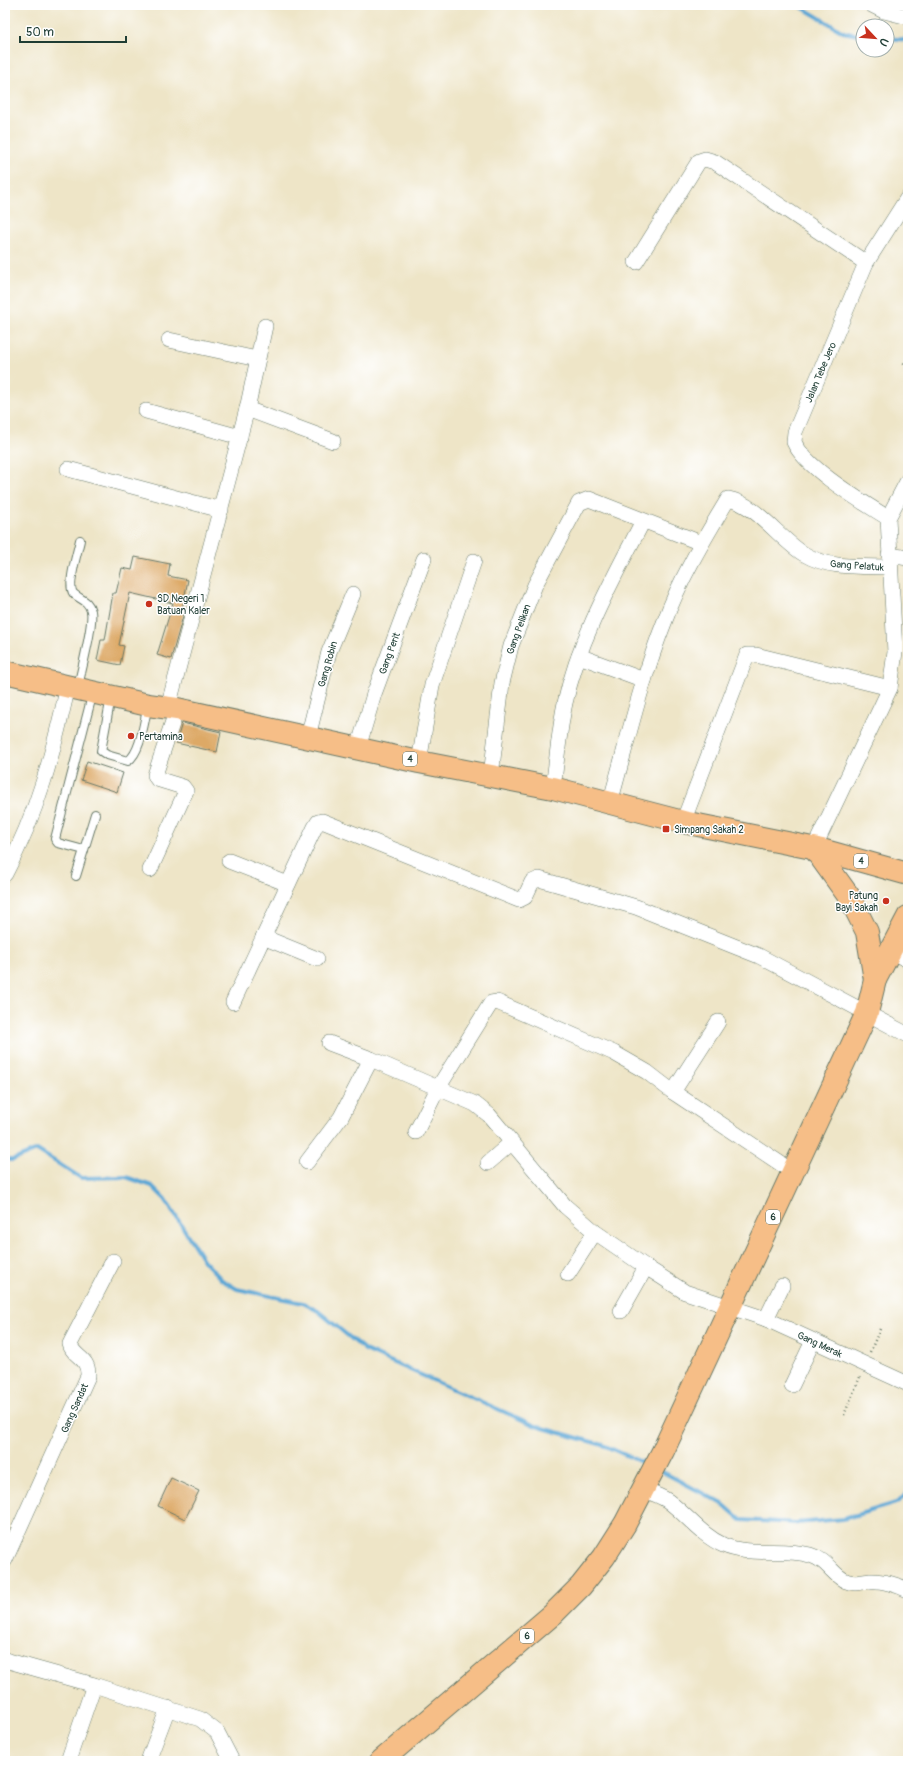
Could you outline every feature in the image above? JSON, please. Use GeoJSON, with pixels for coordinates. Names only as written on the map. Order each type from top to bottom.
{"type":"FeatureCollection","features":[{"type":"Feature","properties":{"kind":"highway","name":"4"},"geometry":{"type":"LineString","coordinates":[[5,672],[420,762],[553,788],[684,822],[814,848],[908,874]]}},
{"type":"Feature","properties":{"kind":"highway","name":"6"},"geometry":{"type":"LineString","coordinates":[[381,1761],[547,1619],[581,1586],[604,1557],[644,1489],[663,1451],[867,1013],[875,980],[867,932],[850,898],[814,848]]}},
{"type":"Feature","properties":{"kind":"highway","name":"6"},"geometry":{"type":"LineString","coordinates":[[875,980],[899,956],[908,917]]}},
{"type":"Feature","properties":{"kind":"street"},"geometry":{"type":"LineString","coordinates":[[872,5],[884,11],[908,17]]}},
{"type":"Feature","properties":{"kind":"street"},"geometry":{"type":"LineString","coordinates":[[636,262],[699,161],[705,159],[715,162],[866,263]]}},
{"type":"Feature","properties":{"kind":"street","name":"Jalan Tebe Jero"},"geometry":{"type":"LineString","coordinates":[[889,542],[845,491],[803,457],[794,442],[795,432],[866,263],[908,197]]}},
{"type":"Feature","properties":{"kind":"street"},"geometry":{"type":"LineString","coordinates":[[150,870],[186,791],[183,787],[157,779],[155,775],[165,707],[221,510],[247,409],[265,326]]}},
{"type":"Feature","properties":{"kind":"street"},"geometry":{"type":"LineString","coordinates":[[169,340],[258,359]]}},
{"type":"Feature","properties":{"kind":"street"},"geometry":{"type":"LineString","coordinates":[[247,409],[333,441]]}},
{"type":"Feature","properties":{"kind":"street"},"geometry":{"type":"LineString","coordinates":[[146,411],[240,437]]}},
{"type":"Feature","properties":{"kind":"street"},"geometry":{"type":"LineString","coordinates":[[68,469],[221,510]]}},
{"type":"Feature","properties":{"kind":"street"},"geometry":{"type":"LineString","coordinates":[[814,848],[890,688],[895,652],[889,542],[908,480]]}},
{"type":"Feature","properties":{"kind":"street","name":"Gang Pelikan"},"geometry":{"type":"LineString","coordinates":[[491,776],[502,683],[511,646],[535,585],[575,509],[582,500],[589,499],[643,521]]}},
{"type":"Feature","properties":{"kind":"street","name":"Gang Pelatuk"},"geometry":{"type":"LineString","coordinates":[[701,544],[728,499],[737,500],[748,508],[802,553],[828,564],[889,542],[908,558]]}},
{"type":"Feature","properties":{"kind":"street"},"geometry":{"type":"LineString","coordinates":[[553,788],[565,703],[580,656],[598,610],[643,521],[701,544],[664,621],[644,680],[610,803]]}},
{"type":"Feature","properties":{"kind":"street","name":"Gang Perit"},"geometry":{"type":"LineString","coordinates":[[358,748],[374,694],[424,559]]}},
{"type":"Feature","properties":{"kind":"street"},"geometry":{"type":"LineString","coordinates":[[420,762],[432,685],[474,561]]}},
{"type":"Feature","properties":{"kind":"street","name":"Gang Robin"},"geometry":{"type":"LineString","coordinates":[[308,737],[329,652],[353,594]]}},
{"type":"Feature","properties":{"kind":"street"},"geometry":{"type":"LineString","coordinates":[[684,822],[747,655],[756,655],[890,688]]}},
{"type":"Feature","properties":{"kind":"street"},"geometry":{"type":"LineString","coordinates":[[580,656],[644,680]]}},
{"type":"Feature","properties":{"kind":"street"},"geometry":{"type":"LineString","coordinates":[[5,874],[23,841],[40,796],[53,753],[88,690]]}},
{"type":"Feature","properties":{"kind":"street"},"geometry":{"type":"LineString","coordinates":[[233,1002],[315,827],[318,822],[324,821],[519,900],[525,898],[532,882],[539,879],[636,907],[759,956],[908,1035]]}},
{"type":"Feature","properties":{"kind":"street"},"geometry":{"type":"LineString","coordinates":[[229,861],[288,884]]}},
{"type":"Feature","properties":{"kind":"street"},"geometry":{"type":"LineString","coordinates":[[263,937],[317,959]]}},
{"type":"Feature","properties":{"kind":"street"},"geometry":{"type":"LineString","coordinates":[[416,1132],[438,1088],[491,1003],[494,1002],[614,1053],[647,1072],[673,1092],[793,1172]]}},
{"type":"Feature","properties":{"kind":"street"},"geometry":{"type":"LineString","coordinates":[[673,1092],[718,1022]]}},
{"type":"Feature","properties":{"kind":"street","name":"Gang Merak"},"geometry":{"type":"LineString","coordinates":[[329,1043],[371,1059],[475,1104],[496,1123],[511,1143],[565,1206],[595,1232],[685,1292],[731,1306],[766,1319],[908,1384]]}},
{"type":"Feature","properties":{"kind":"street"},"geometry":{"type":"LineString","coordinates":[[307,1162],[341,1117],[371,1059]]}},
{"type":"Feature","properties":{"kind":"street"},"geometry":{"type":"LineString","coordinates":[[488,1163],[511,1143]]}},
{"type":"Feature","properties":{"kind":"street"},"geometry":{"type":"LineString","coordinates":[[568,1274],[595,1232]]}},
{"type":"Feature","properties":{"kind":"street","name":"Gang Sandat"},"geometry":{"type":"LineString","coordinates":[[5,1560],[88,1376],[86,1362],[73,1350],[70,1344],[113,1261]]}},
{"type":"Feature","properties":{"kind":"street"},"geometry":{"type":"LineString","coordinates":[[621,1311],[646,1267]]}},
{"type":"Feature","properties":{"kind":"street"},"geometry":{"type":"LineString","coordinates":[[766,1319],[782,1286]]}},
{"type":"Feature","properties":{"kind":"street"},"geometry":{"type":"LineString","coordinates":[[792,1386],[814,1341]]}},
{"type":"Feature","properties":{"kind":"street"},"geometry":{"type":"LineString","coordinates":[[644,1489],[669,1501],[710,1538],[723,1545],[757,1552],[792,1552],[811,1555],[829,1566],[844,1581],[858,1584],[871,1581],[899,1586],[908,1590]]}},
{"type":"Feature","properties":{"kind":"street"},"geometry":{"type":"LineString","coordinates":[[5,1660],[94,1685],[200,1719],[213,1727],[232,1761]]}},
{"type":"Feature","properties":{"kind":"street"},"geometry":{"type":"LineString","coordinates":[[68,1761],[94,1685]]}},
{"type":"Feature","properties":{"kind":"street"},"geometry":{"type":"LineString","coordinates":[[148,1761],[168,1708]]}},
{"type":"Feature","properties":{"kind":"lane"},"geometry":{"type":"LineString","coordinates":[[80,540],[70,586],[73,594],[87,602],[91,612],[88,690],[56,838],[58,843],[84,850]]}},
{"type":"Feature","properties":{"kind":"lane"},"geometry":{"type":"LineString","coordinates":[[88,690],[101,751],[107,756],[128,761],[134,757],[165,707]]}},
{"type":"Feature","properties":{"kind":"lane"},"geometry":{"type":"LineString","coordinates":[[76,876],[95,814]]}},
{"type":"Feature","properties":{"kind":"path"},"geometry":{"type":"LineString","coordinates":[[903,363],[908,366]]}},
{"type":"Feature","properties":{"kind":"building"},"geometry":{"type":"Polygon","coordinates":[[[135,557],[170,564],[168,576],[188,580],[182,609],[185,609],[171,659],[157,655],[173,603],[130,593],[119,645],[124,646],[120,665],[97,660],[101,640],[105,640],[113,593],[116,593],[122,568],[132,570],[135,557]]]}},
{"type":"Feature","properties":{"kind":"building"},"geometry":{"type":"Polygon","coordinates":[[[182,723],[221,732],[217,752],[176,743],[182,723]]]}},
{"type":"Feature","properties":{"kind":"building"},"geometry":{"type":"Polygon","coordinates":[[[87,761],[123,773],[117,792],[81,780],[87,761]]]}},
{"type":"Feature","properties":{"kind":"building"},"geometry":{"type":"Polygon","coordinates":[[[171,1478],[199,1491],[185,1519],[158,1506],[171,1478]]]}},
{"type":"Feature","properties":{"kind":"waterway"},"geometry":{"type":"LineString","coordinates":[[798,5],[843,32],[855,34]]}},
{"type":"Feature","properties":{"kind":"waterway"},"geometry":{"type":"LineString","coordinates":[[895,39],[908,40]]}},
{"type":"Feature","properties":{"kind":"waterway"},"geometry":{"type":"LineString","coordinates":[[5,1160],[13,1160],[37,1150],[81,1178],[126,1177],[152,1186],[165,1199],[204,1261],[222,1280],[237,1289],[303,1303],[318,1311],[365,1350],[536,1426],[603,1445],[648,1465]]}},
{"type":"Feature","properties":{"kind":"waterway"},"geometry":{"type":"LineString","coordinates":[[659,1470],[723,1504],[741,1520],[796,1523],[843,1519],[896,1503],[908,1493]]}},
{"type":"Feature","properties":{"kind":"place","name":"SD Negeri 1 Batuan Kaler"},"geometry":{"type":"Point","coordinates":[149,604]}},
{"type":"Feature","properties":{"kind":"place","name":"Pertamina"},"geometry":{"type":"Point","coordinates":[131,736]}},
{"type":"Feature","properties":{"kind":"place","name":"Simpang Sakah 2"},"geometry":{"type":"Point","coordinates":[666,829]}},
{"type":"Feature","properties":{"kind":"place","name":"Patung Bayi Sakah"},"geometry":{"type":"Point","coordinates":[886,901]}}]}
